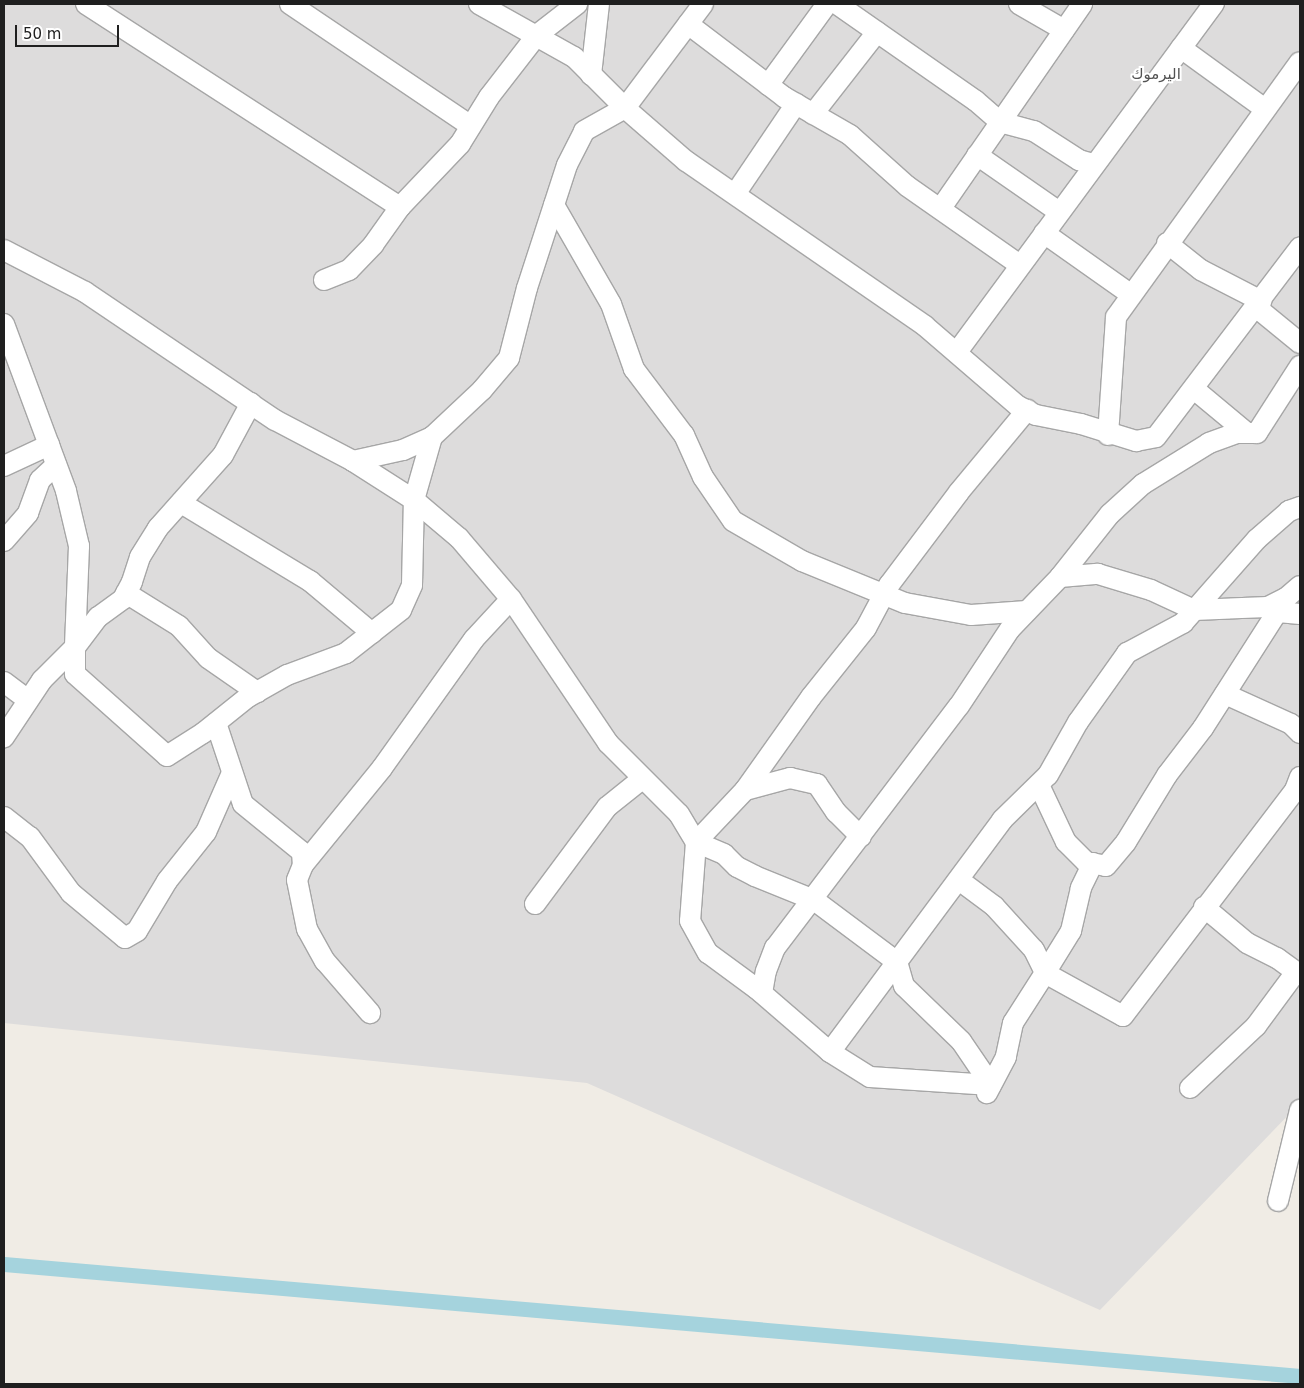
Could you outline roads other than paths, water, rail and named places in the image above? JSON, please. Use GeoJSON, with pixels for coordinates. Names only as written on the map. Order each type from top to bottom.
{"type":"FeatureCollection","features":[{"type":"Feature","properties":{"kind":"street"},"geometry":{"type":"LineString","coordinates":[[86,4],[400,207]]}},
{"type":"Feature","properties":{"kind":"street"},"geometry":{"type":"LineString","coordinates":[[290,4],[471,126]]}},
{"type":"Feature","properties":{"kind":"street"},"geometry":{"type":"LineString","coordinates":[[479,4],[574,57],[625,108],[686,161],[957,352],[1027,410],[1108,434],[1136,440],[1156,438],[1300,247]]}},
{"type":"Feature","properties":{"kind":"street"},"geometry":{"type":"LineString","coordinates":[[324,280],[349,270],[373,245],[400,207],[460,144],[537,35],[577,4]]}},
{"type":"Feature","properties":{"kind":"street"},"geometry":{"type":"LineString","coordinates":[[591,75],[599,4]]}},
{"type":"Feature","properties":{"kind":"street"},"geometry":{"type":"LineString","coordinates":[[353,461],[403,450],[432,437],[482,390],[509,358],[527,288],[554,205],[584,131],[625,108],[703,4]]}},
{"type":"Feature","properties":{"kind":"street"},"geometry":{"type":"LineString","coordinates":[[768,85],[827,4]]}},
{"type":"Feature","properties":{"kind":"street"},"geometry":{"type":"LineString","coordinates":[[1019,4],[1064,30]]}},
{"type":"Feature","properties":{"kind":"street"},"geometry":{"type":"LineString","coordinates":[[941,208],[1082,4]]}},
{"type":"Feature","properties":{"kind":"street"},"geometry":{"type":"LineString","coordinates":[[957,352],[1093,164],[1214,4]]}},
{"type":"Feature","properties":{"kind":"street"},"geometry":{"type":"LineString","coordinates":[[846,6],[877,32],[976,101],[1000,122],[1034,132],[1079,160],[1093,164]]}},
{"type":"Feature","properties":{"kind":"street"},"geometry":{"type":"LineString","coordinates":[[688,24],[768,85],[804,109],[850,135],[881,165],[1020,265]]}},
{"type":"Feature","properties":{"kind":"street"},"geometry":{"type":"LineString","coordinates":[[735,194],[804,109],[877,32]]}},
{"type":"Feature","properties":{"kind":"street"},"geometry":{"type":"LineString","coordinates":[[1181,48],[1265,109]]}},
{"type":"Feature","properties":{"kind":"street"},"geometry":{"type":"LineString","coordinates":[[1108,434],[1116,317],[1130,294],[1300,62]]}},
{"type":"Feature","properties":{"kind":"street"},"geometry":{"type":"LineString","coordinates":[[977,155],[1059,212]]}},
{"type":"Feature","properties":{"kind":"street"},"geometry":{"type":"LineString","coordinates":[[554,205],[611,304],[634,369],[684,436],[702,477],[733,521],[802,561],[883,596],[971,615],[1027,611]]}},
{"type":"Feature","properties":{"kind":"street"},"geometry":{"type":"LineString","coordinates":[[1044,232],[1130,294]]}},
{"type":"Feature","properties":{"kind":"street"},"geometry":{"type":"LineString","coordinates":[[1168,243],[1201,270],[1258,304],[1300,343]]}},
{"type":"Feature","properties":{"kind":"street"},"geometry":{"type":"LineString","coordinates":[[4,250],[85,292],[275,420],[353,461],[414,500],[459,538],[511,599],[608,742],[642,779],[679,814],[696,842],[724,854],[737,867],[755,876],[814,900],[897,962],[904,986],[961,1041],[989,1089]]}},
{"type":"Feature","properties":{"kind":"street"},"geometry":{"type":"LineString","coordinates":[[4,324],[56,465],[79,546],[75,674],[167,756],[258,692],[287,675],[346,653],[401,610],[412,585],[414,500],[432,437]]}},
{"type":"Feature","properties":{"kind":"street"},"geometry":{"type":"LineString","coordinates":[[762,993],[766,971],[775,948],[814,900],[959,706],[1010,629],[1060,577],[1110,514],[1144,484],[1209,443],[1247,433],[1257,433],[1300,366]]}},
{"type":"Feature","properties":{"kind":"street"},"geometry":{"type":"LineString","coordinates":[[1194,389],[1247,433]]}},
{"type":"Feature","properties":{"kind":"street"},"geometry":{"type":"LineString","coordinates":[[4,737],[42,680],[75,647],[98,617],[126,593],[140,557],[158,528],[223,455],[251,403]]}},
{"type":"Feature","properties":{"kind":"street"},"geometry":{"type":"LineString","coordinates":[[989,1089],[870,1077],[830,1052],[762,993],[708,953],[690,921],[696,842],[746,790],[811,696],[866,628],[883,596],[959,492],[1027,410]]}},
{"type":"Feature","properties":{"kind":"street"},"geometry":{"type":"LineString","coordinates":[[4,466],[49,445]]}},
{"type":"Feature","properties":{"kind":"street"},"geometry":{"type":"LineString","coordinates":[[4,541],[28,513],[40,480],[56,465]]}},
{"type":"Feature","properties":{"kind":"street"},"geometry":{"type":"LineString","coordinates":[[181,503],[310,581],[372,633]]}},
{"type":"Feature","properties":{"kind":"street"},"geometry":{"type":"LineString","coordinates":[[830,1052],[1002,820],[1048,775],[1078,722],[1127,653],[1183,623],[1257,538],[1288,511],[1300,507]]}},
{"type":"Feature","properties":{"kind":"street"},"geometry":{"type":"LineString","coordinates":[[1060,577],[1107,576],[1151,590],[1194,610],[1283,601],[1300,614]]}},
{"type":"Feature","properties":{"kind":"street"},"geometry":{"type":"LineString","coordinates":[[126,593],[179,626],[208,658],[258,692]]}},
{"type":"Feature","properties":{"kind":"street"},"geometry":{"type":"LineString","coordinates":[[370,1013],[325,961],[307,929],[297,880],[303,865],[382,768],[474,639],[511,599]]}},
{"type":"Feature","properties":{"kind":"street"},"geometry":{"type":"LineString","coordinates":[[1038,785],[1066,842],[1086,862],[1106,866],[1126,842],[1166,775],[1226,694],[1283,601]]}},
{"type":"Feature","properties":{"kind":"street"},"geometry":{"type":"LineString","coordinates":[[4,682],[28,700]]}},
{"type":"Feature","properties":{"kind":"street"},"geometry":{"type":"LineString","coordinates":[[1226,694],[1290,724],[1300,733]]}},
{"type":"Feature","properties":{"kind":"street"},"geometry":{"type":"LineString","coordinates":[[216,723],[243,804],[302,852],[303,865]]}},
{"type":"Feature","properties":{"kind":"street"},"geometry":{"type":"LineString","coordinates":[[4,817],[30,837],[71,893],[125,938],[137,931],[167,881],[206,832],[232,775]]}},
{"type":"Feature","properties":{"kind":"street"},"geometry":{"type":"LineString","coordinates":[[746,790],[790,778],[817,784],[836,812],[861,838]]}},
{"type":"Feature","properties":{"kind":"street"},"geometry":{"type":"LineString","coordinates":[[959,880],[994,906],[1034,950],[1044,973],[1123,1016],[1185,937],[1204,907],[1295,790],[1300,778]]}},
{"type":"Feature","properties":{"kind":"street"},"geometry":{"type":"LineString","coordinates":[[535,904],[607,808],[642,779]]}},
{"type":"Feature","properties":{"kind":"street"},"geometry":{"type":"LineString","coordinates":[[989,1089],[1006,1057],[1013,1023],[1071,931],[1080,888],[1093,863]]}},
{"type":"Feature","properties":{"kind":"street"},"geometry":{"type":"LineString","coordinates":[[1190,1088],[1256,1026],[1298,974],[1247,943],[1204,907]]}},
{"type":"Feature","properties":{"kind":"street"},"geometry":{"type":"LineString","coordinates":[[1278,1201],[1300,1110]]}},
{"type":"Feature","properties":{"kind":"waterway"},"geometry":{"type":"LineString","coordinates":[[4,1264],[1300,1376]]}},
{"type":"Feature","properties":{"kind":"district","name":"اليرموك"},"geometry":{"type":"Point","coordinates":[1156,75]}}]}
